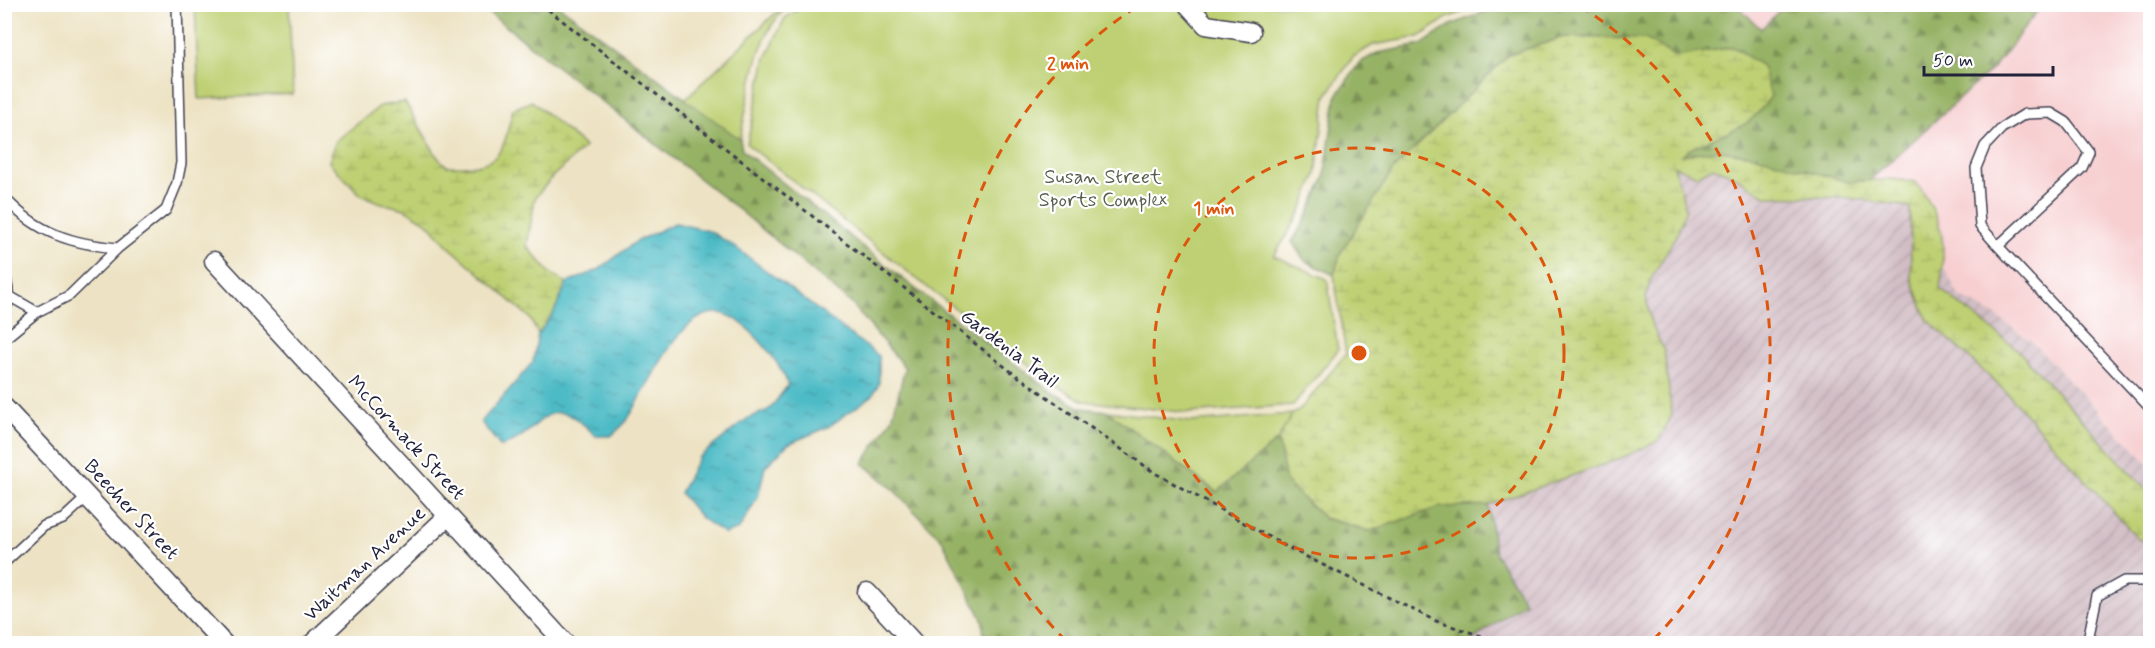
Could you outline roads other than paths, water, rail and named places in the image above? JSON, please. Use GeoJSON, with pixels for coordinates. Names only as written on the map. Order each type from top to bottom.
{"type":"FeatureCollection","features":[{"type":"Feature","properties":{"kind":"street"},"geometry":{"type":"LineString","coordinates":[[1187,4],[1206,25],[1251,32]]}},
{"type":"Feature","properties":{"kind":"street","name":"McCormack Street"},"geometry":{"type":"LineString","coordinates":[[214,261],[566,644]]}},
{"type":"Feature","properties":{"kind":"street","name":"Beecher Street"},"geometry":{"type":"LineString","coordinates":[[4,407],[224,644]]}},
{"type":"Feature","properties":{"kind":"street","name":"Waitman Avenue"},"geometry":{"type":"LineString","coordinates":[[312,644],[448,516]]}},
{"type":"Feature","properties":{"kind":"street"},"geometry":{"type":"LineString","coordinates":[[867,592],[915,644]]}},
{"type":"Feature","properties":{"kind":"lane"},"geometry":{"type":"LineString","coordinates":[[4,339],[37,312],[70,295],[118,248],[166,210],[177,183],[181,163],[177,4]]}},
{"type":"Feature","properties":{"kind":"lane"},"geometry":{"type":"LineString","coordinates":[[1998,246],[2082,168],[2089,152],[2066,122],[2051,113],[2025,114],[2002,128],[1985,146],[1976,168],[1980,226],[1998,246],[2151,408]]}},
{"type":"Feature","properties":{"kind":"lane"},"geometry":{"type":"LineString","coordinates":[[4,197],[32,223],[59,238],[83,245],[118,248]]}},
{"type":"Feature","properties":{"kind":"lane"},"geometry":{"type":"LineString","coordinates":[[4,265],[9,296],[4,319]]}},
{"type":"Feature","properties":{"kind":"lane"},"geometry":{"type":"LineString","coordinates":[[9,296],[37,312]]}},
{"type":"Feature","properties":{"kind":"lane"},"geometry":{"type":"LineString","coordinates":[[4,563],[44,526],[63,519],[88,496]]}},
{"type":"Feature","properties":{"kind":"lane"},"geometry":{"type":"LineString","coordinates":[[2096,644],[2089,635],[2097,596],[2124,581],[2151,581]]}},
{"type":"Feature","properties":{"kind":"water"},"geometry":{"type":"Polygon","coordinates":[[[675,223],[709,231],[731,244],[879,356],[879,384],[872,396],[828,427],[788,444],[765,467],[758,497],[739,529],[725,534],[701,518],[680,493],[698,458],[747,419],[770,409],[788,385],[776,361],[765,346],[746,327],[726,314],[707,314],[690,324],[675,340],[661,361],[627,420],[611,436],[596,436],[567,414],[556,413],[547,416],[516,440],[501,447],[481,422],[533,362],[538,334],[553,314],[567,283],[598,270],[637,241],[675,223]]]}},
{"type":"Feature","properties":{"kind":"park label","name":"Susan Street Sports Complex"},"geometry":{"type":"Point","coordinates":[1103,188]}}]}
